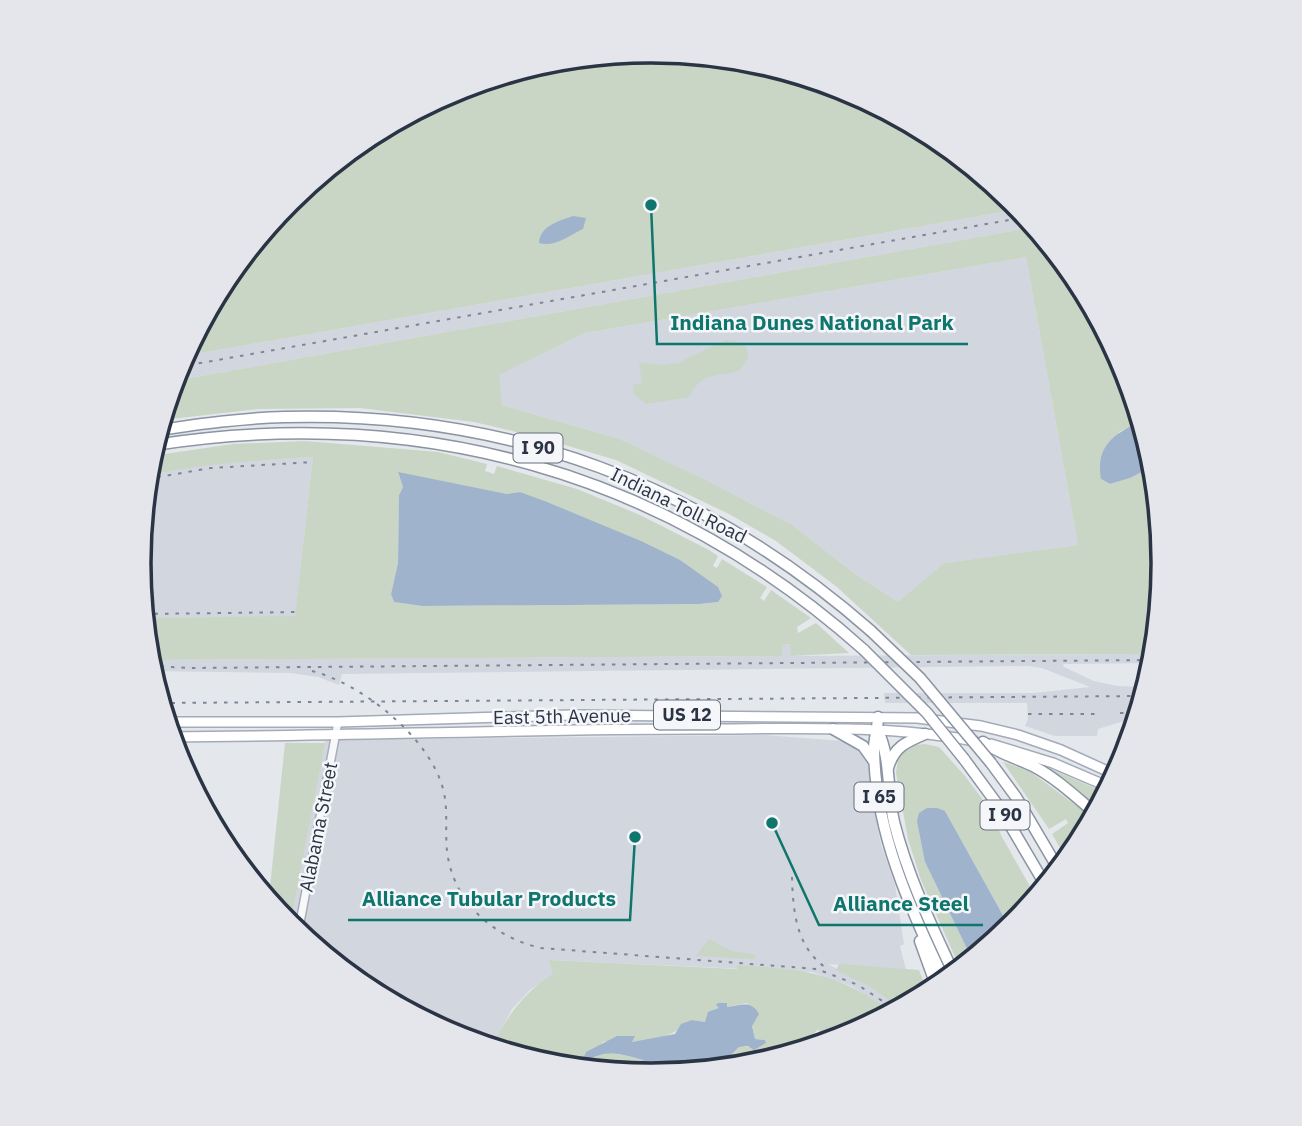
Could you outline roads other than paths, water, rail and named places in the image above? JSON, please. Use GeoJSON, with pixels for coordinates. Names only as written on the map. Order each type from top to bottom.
{"type":"FeatureCollection","features":[{"type":"Feature","properties":{"kind":"highway","name":"Indiana Toll Road"},"geometry":{"type":"LineString","coordinates":[[170,428],[284,417],[374,419],[444,427],[547,450],[629,478],[692,507],[740,533],[800,572],[871,631],[920,678],[1016,797],[1053,860]]}},
{"type":"Feature","properties":{"kind":"highway","name":"Indiana Toll Road"},"geometry":{"type":"LineString","coordinates":[[166,444],[243,434],[331,432],[387,436],[445,445],[546,469],[621,495],[698,532],[781,583],[829,619],[927,713],[1000,808],[1040,877]]}},
{"type":"Feature","properties":{"kind":"highway","name":"I 65"},"geometry":{"type":"LineString","coordinates":[[878,717],[874,745],[882,817],[894,862],[913,914],[939,972]]}},
{"type":"Feature","properties":{"kind":"highway"},"geometry":{"type":"LineString","coordinates":[[833,729],[863,746],[875,764]]}},
{"type":"Feature","properties":{"kind":"highway","name":"I 65"},"geometry":{"type":"LineString","coordinates":[[878,731],[884,744],[898,837],[914,884],[949,964]]}},
{"type":"Feature","properties":{"kind":"highway"},"geometry":{"type":"LineString","coordinates":[[887,772],[898,748],[925,734]]}},
{"type":"Feature","properties":{"kind":"highway"},"geometry":{"type":"LineString","coordinates":[[983,742],[1004,756],[1046,774],[1087,807]]}},
{"type":"Feature","properties":{"kind":"highway"},"geometry":{"type":"LineString","coordinates":[[894,862],[898,861],[902,866],[934,941],[943,950]]}},
{"type":"Feature","properties":{"kind":"highway"},"geometry":{"type":"LineString","coordinates":[[913,914],[917,935],[933,976]]}},
{"type":"Feature","properties":{"kind":"main road","name":"East 5th Avenue"},"geometry":{"type":"LineString","coordinates":[[177,722],[338,722],[586,715],[948,720],[981,726],[1061,750],[1105,770]]}},
{"type":"Feature","properties":{"kind":"main road","name":"East 5th Avenue"},"geometry":{"type":"LineString","coordinates":[[183,737],[456,732],[833,729],[878,731],[983,742],[1053,763],[1100,783]]}},
{"type":"Feature","properties":{"kind":"street","name":"Alabama Street"},"geometry":{"type":"LineString","coordinates":[[300,920],[338,722]]}},
{"type":"Feature","properties":{"kind":"water"},"geometry":{"type":"Polygon","coordinates":[[[573,216],[586,218],[583,229],[550,244],[539,243],[547,228],[573,216]]]}},
{"type":"Feature","properties":{"kind":"water"},"geometry":{"type":"Polygon","coordinates":[[[1132,426],[1142,472],[1110,484],[1101,479],[1101,458],[1109,442],[1132,426]]]}},
{"type":"Feature","properties":{"kind":"water"},"geometry":{"type":"Polygon","coordinates":[[[398,472],[507,494],[520,492],[547,502],[680,560],[718,587],[722,596],[718,602],[700,604],[422,606],[394,602],[391,594],[398,563],[399,495],[403,487],[398,472]]]}},
{"type":"Feature","properties":{"kind":"water"},"geometry":{"type":"Polygon","coordinates":[[[927,808],[945,811],[1004,918],[968,950],[925,862],[917,821],[919,813],[927,808]]]}},
{"type":"Feature","properties":{"kind":"water"},"geometry":{"type":"Polygon","coordinates":[[[727,1003],[727,1007],[745,1004],[753,1007],[759,1014],[752,1026],[755,1039],[765,1040],[766,1043],[754,1050],[748,1046],[739,1047],[729,1057],[684,1062],[645,1063],[626,1055],[611,1054],[583,1059],[586,1052],[617,1036],[635,1036],[632,1042],[675,1034],[681,1024],[692,1020],[705,1022],[708,1012],[719,1008],[716,1005],[727,1003]]]}},
{"type":"Feature","properties":{"kind":"railway"},"geometry":{"type":"LineString","coordinates":[[193,364],[1014,219]]}},
{"type":"Feature","properties":{"kind":"railway"},"geometry":{"type":"LineString","coordinates":[[159,477],[211,468],[314,462]]}},
{"type":"Feature","properties":{"kind":"railway"},"geometry":{"type":"LineString","coordinates":[[154,614],[300,612]]}},
{"type":"Feature","properties":{"kind":"railway"},"geometry":{"type":"LineString","coordinates":[[162,667],[1141,660]]}},
{"type":"Feature","properties":{"kind":"railway"},"geometry":{"type":"LineString","coordinates":[[312,671],[353,688],[373,701],[393,717],[426,753],[444,793],[447,851],[457,886],[478,914],[507,935],[541,948],[817,969],[858,985],[886,1004]]}},
{"type":"Feature","properties":{"kind":"railway"},"geometry":{"type":"LineString","coordinates":[[171,703],[1133,696]]}},
{"type":"Feature","properties":{"kind":"railway"},"geometry":{"type":"LineString","coordinates":[[1120,713],[1127,713]]}},
{"type":"Feature","properties":{"kind":"railway"},"geometry":{"type":"LineString","coordinates":[[1028,714],[1097,714]]}},
{"type":"Feature","properties":{"kind":"railway"},"geometry":{"type":"LineString","coordinates":[[792,877],[798,929],[809,952],[829,970]]}},
{"type":"Feature","properties":{"kind":"place","name":"Indiana Dunes National Park"},"geometry":{"type":"Point","coordinates":[651,205]}},
{"type":"Feature","properties":{"kind":"place","name":"Alliance Steel"},"geometry":{"type":"Point","coordinates":[772,823]}},
{"type":"Feature","properties":{"kind":"place","name":"Alliance Tubular Products"},"geometry":{"type":"Point","coordinates":[635,837]}}]}
